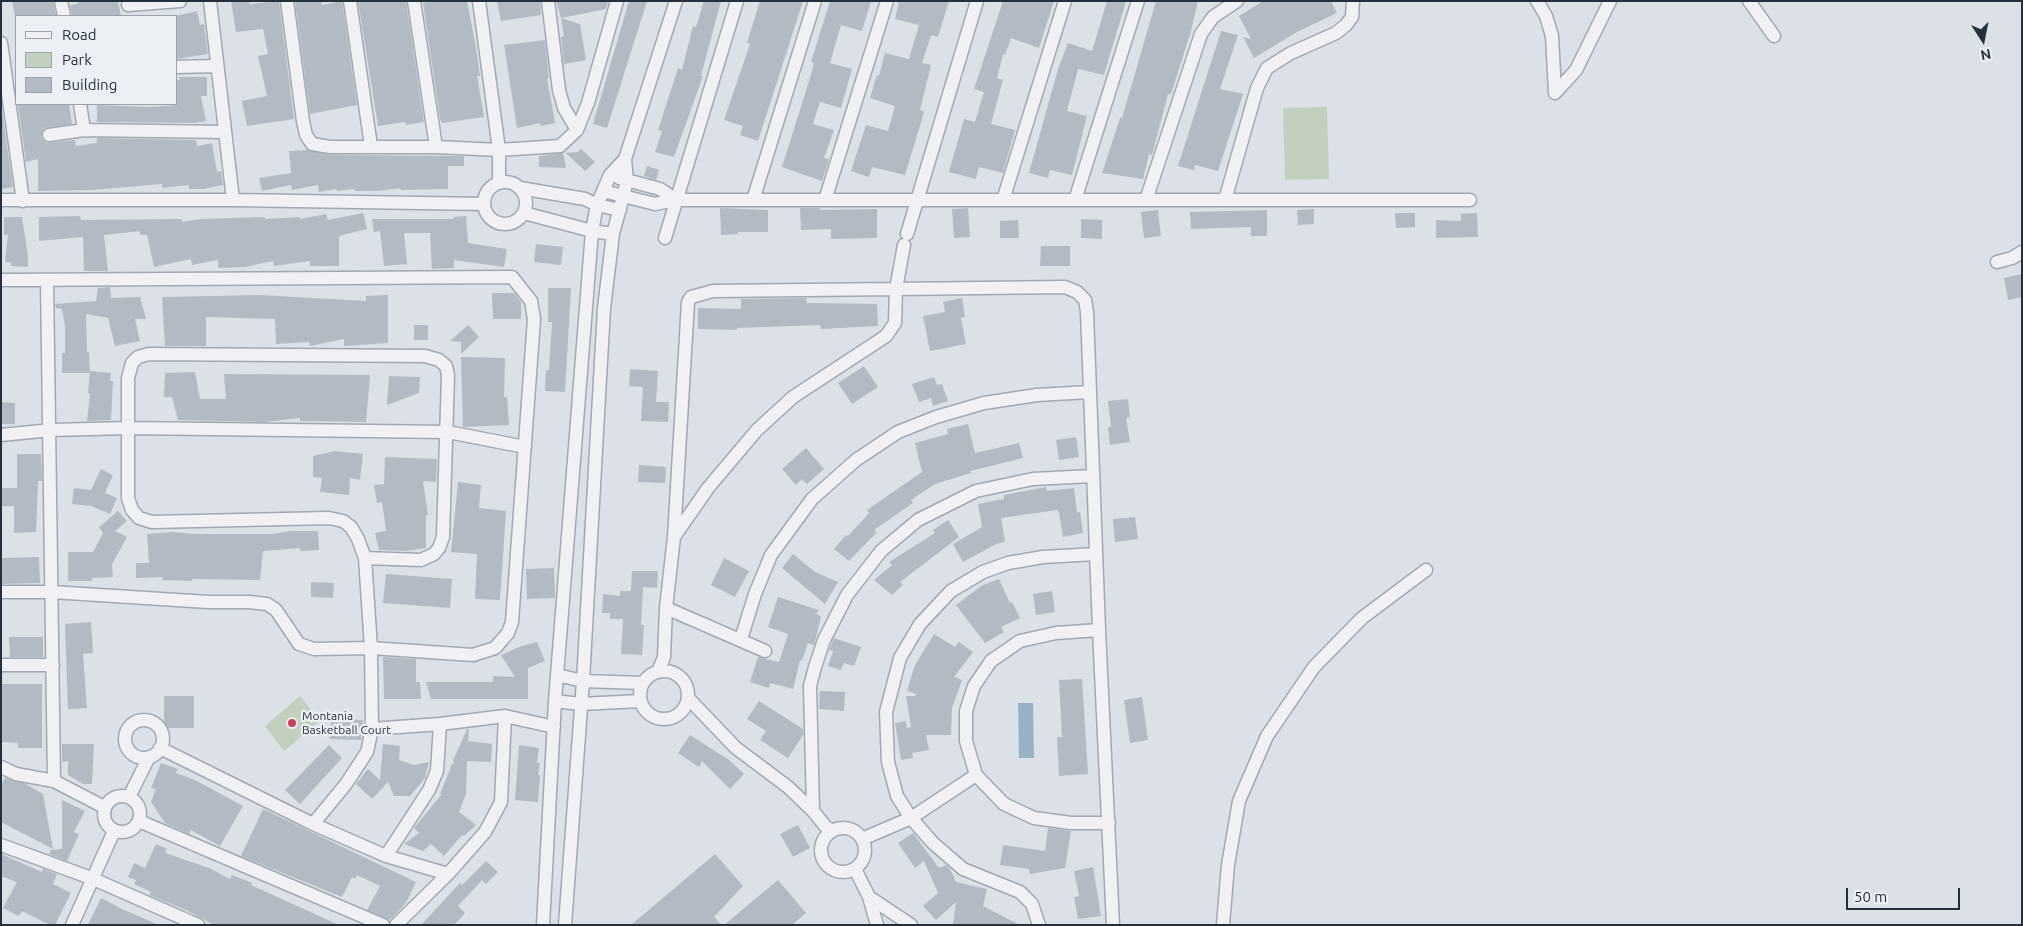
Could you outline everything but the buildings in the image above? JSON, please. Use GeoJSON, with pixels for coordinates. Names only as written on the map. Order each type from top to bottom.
{"type":"FeatureCollection","features":[{"type":"Feature","properties":{"kind":"street"},"geometry":{"type":"LineString","coordinates":[[61,1],[64,15]]}},
{"type":"Feature","properties":{"kind":"street"},"geometry":{"type":"LineString","coordinates":[[128,8],[180,1]]}},
{"type":"Feature","properties":{"kind":"street"},"geometry":{"type":"LineString","coordinates":[[210,1],[233,200]]}},
{"type":"Feature","properties":{"kind":"street"},"geometry":{"type":"LineString","coordinates":[[287,1],[306,135],[312,144],[320,146],[436,147],[499,150],[560,146],[576,130],[588,103],[617,1]]}},
{"type":"Feature","properties":{"kind":"street"},"geometry":{"type":"LineString","coordinates":[[350,1],[371,146]]}},
{"type":"Feature","properties":{"kind":"street"},"geometry":{"type":"LineString","coordinates":[[414,1],[436,147]]}},
{"type":"Feature","properties":{"kind":"street"},"geometry":{"type":"LineString","coordinates":[[479,1],[499,150],[499,183]]}},
{"type":"Feature","properties":{"kind":"street"},"geometry":{"type":"LineString","coordinates":[[548,1],[560,90],[564,108],[576,130]]}},
{"type":"Feature","properties":{"kind":"street"},"geometry":{"type":"LineString","coordinates":[[565,925],[583,681],[604,308],[613,234],[627,181],[625,159],[676,1]]}},
{"type":"Feature","properties":{"kind":"street"},"geometry":{"type":"LineString","coordinates":[[665,238],[737,1]]}},
{"type":"Feature","properties":{"kind":"street"},"geometry":{"type":"LineString","coordinates":[[753,200],[815,1]]}},
{"type":"Feature","properties":{"kind":"street"},"geometry":{"type":"LineString","coordinates":[[825,200],[887,1]]}},
{"type":"Feature","properties":{"kind":"street"},"geometry":{"type":"LineString","coordinates":[[674,537],[708,488],[757,430],[793,397],[886,336],[894,323],[896,288],[906,240],[977,1]]}},
{"type":"Feature","properties":{"kind":"street"},"geometry":{"type":"LineString","coordinates":[[1003,200],[1064,1]]}},
{"type":"Feature","properties":{"kind":"street"},"geometry":{"type":"LineString","coordinates":[[1075,200],[1138,1]]}},
{"type":"Feature","properties":{"kind":"street"},"geometry":{"type":"LineString","coordinates":[[1146,200],[1201,34],[1213,17],[1237,1]]}},
{"type":"Feature","properties":{"kind":"street"},"geometry":{"type":"LineString","coordinates":[[1225,200],[1257,88],[1267,68],[1290,53],[1336,33],[1352,17],[1353,1]]}},
{"type":"Feature","properties":{"kind":"street"},"geometry":{"type":"LineString","coordinates":[[1537,1],[1546,16],[1552,36],[1555,93],[1576,70],[1610,1]]}},
{"type":"Feature","properties":{"kind":"street"},"geometry":{"type":"LineString","coordinates":[[1748,1],[1774,36]]}},
{"type":"Feature","properties":{"kind":"street"},"geometry":{"type":"LineString","coordinates":[[1,43],[23,201]]}},
{"type":"Feature","properties":{"kind":"street"},"geometry":{"type":"LineString","coordinates":[[178,67],[217,66]]}},
{"type":"Feature","properties":{"kind":"street"},"geometry":{"type":"LineString","coordinates":[[80,105],[84,130]]}},
{"type":"Feature","properties":{"kind":"street"},"geometry":{"type":"LineString","coordinates":[[49,135],[84,130],[225,132]]}},
{"type":"Feature","properties":{"kind":"street"},"geometry":{"type":"LineString","coordinates":[[544,925],[555,701],[592,231],[597,205],[610,175],[625,159]]}},
{"type":"Feature","properties":{"kind":"street"},"geometry":{"type":"LineString","coordinates":[[610,175],[660,189],[676,200]]}},
{"type":"Feature","properties":{"kind":"street"},"geometry":{"type":"LineString","coordinates":[[520,188],[526,200],[524,213],[514,222],[501,224],[489,216],[484,204],[488,190],[499,183],[507,182],[520,188],[585,199],[597,205],[655,204],[676,200],[1470,200]]}},
{"type":"Feature","properties":{"kind":"street"},"geometry":{"type":"LineString","coordinates":[[603,191],[621,204]]}},
{"type":"Feature","properties":{"kind":"street"},"geometry":{"type":"LineString","coordinates":[[1,200],[233,200],[484,204]]}},
{"type":"Feature","properties":{"kind":"street"},"geometry":{"type":"LineString","coordinates":[[524,213],[592,231],[613,234]]}},
{"type":"Feature","properties":{"kind":"street"},"geometry":{"type":"LineString","coordinates":[[1997,262],[2012,258],[2022,252]]}},
{"type":"Feature","properties":{"kind":"street"},"geometry":{"type":"LineString","coordinates":[[1,280],[512,277],[531,301],[534,319],[512,622],[508,633],[494,648],[473,656],[372,648],[314,649],[299,644],[276,610],[266,604],[52,592],[1,592]]}},
{"type":"Feature","properties":{"kind":"street"},"geometry":{"type":"LineString","coordinates":[[47,280],[51,430],[54,781]]}},
{"type":"Feature","properties":{"kind":"street"},"geometry":{"type":"LineString","coordinates":[[658,672],[664,657],[666,608],[674,537],[688,302],[691,297],[713,291],[896,288],[1065,287],[1077,292],[1085,300],[1087,312],[1092,476],[1113,925]]}},
{"type":"Feature","properties":{"kind":"street"},"geometry":{"type":"LineString","coordinates":[[313,824],[346,784],[367,752],[372,729],[372,648],[365,558],[352,527],[343,521],[329,518],[152,522],[139,518],[132,510],[128,498],[128,378],[132,363],[138,356],[149,354],[425,356],[439,360],[446,366],[448,375],[448,432],[443,537],[439,548],[434,554],[421,560],[365,558]]}},
{"type":"Feature","properties":{"kind":"street"},"geometry":{"type":"LineString","coordinates":[[741,639],[755,594],[771,555],[812,499],[856,460],[898,432],[936,417],[984,403],[1037,395],[1090,392]]}},
{"type":"Feature","properties":{"kind":"street"},"geometry":{"type":"LineString","coordinates":[[1,434],[51,430],[129,428],[448,432],[525,447]]}},
{"type":"Feature","properties":{"kind":"street"},"geometry":{"type":"LineString","coordinates":[[813,811],[810,686],[824,640],[847,595],[881,551],[918,520],[976,491],[1033,479],[1092,476]]}},
{"type":"Feature","properties":{"kind":"street"},"geometry":{"type":"LineString","coordinates":[[1039,925],[1032,904],[1020,892],[963,868],[933,843],[911,818],[897,796],[888,762],[886,712],[900,658],[920,624],[951,591],[983,572],[1008,563],[1043,557],[1096,554]]}},
{"type":"Feature","properties":{"kind":"street"},"geometry":{"type":"LineString","coordinates":[[1223,925],[1228,865],[1239,801],[1267,736],[1314,667],[1362,618],[1426,570]]}},
{"type":"Feature","properties":{"kind":"street"},"geometry":{"type":"LineString","coordinates":[[666,608],[765,651]]}},
{"type":"Feature","properties":{"kind":"street"},"geometry":{"type":"LineString","coordinates":[[1099,630],[1056,633],[1020,642],[991,661],[974,686],[966,711],[966,742],[976,775],[1004,804],[1034,818],[1071,823],[1109,823]]}},
{"type":"Feature","properties":{"kind":"street"},"geometry":{"type":"LineString","coordinates":[[1,665],[53,665]]}},
{"type":"Feature","properties":{"kind":"street"},"geometry":{"type":"LineString","coordinates":[[557,675],[583,681],[643,683],[658,672],[666,671],[681,677],[688,690],[688,698],[681,712],[666,719],[650,714],[641,701],[640,695],[643,683]]}},
{"type":"Feature","properties":{"kind":"street"},"geometry":{"type":"LineString","coordinates":[[688,698],[736,748],[788,787],[832,831]]}},
{"type":"Feature","properties":{"kind":"street"},"geometry":{"type":"LineString","coordinates":[[555,701],[580,704],[641,701]]}},
{"type":"Feature","properties":{"kind":"street"},"geometry":{"type":"LineString","coordinates":[[372,729],[440,724],[505,716],[554,727]]}},
{"type":"Feature","properties":{"kind":"street"},"geometry":{"type":"LineString","coordinates":[[396,925],[448,874],[485,832],[501,802],[505,716]]}},
{"type":"Feature","properties":{"kind":"street"},"geometry":{"type":"LineString","coordinates":[[129,797],[149,757],[160,748],[162,734],[154,722],[139,721],[133,724],[125,736],[126,744],[135,755],[149,757]]}},
{"type":"Feature","properties":{"kind":"street"},"geometry":{"type":"LineString","coordinates":[[386,856],[430,790],[437,771],[440,724]]}},
{"type":"Feature","properties":{"kind":"street"},"geometry":{"type":"LineString","coordinates":[[160,748],[313,824],[386,856],[448,874]]}},
{"type":"Feature","properties":{"kind":"street"},"geometry":{"type":"LineString","coordinates":[[1,767],[16,774],[54,781],[104,807]]}},
{"type":"Feature","properties":{"kind":"street"},"geometry":{"type":"LineString","coordinates":[[862,839],[911,818],[976,775]]}},
{"type":"Feature","properties":{"kind":"street"},"geometry":{"type":"LineString","coordinates":[[114,797],[129,797],[139,807],[139,822],[129,832],[114,831],[104,822],[104,807],[114,797]]}},
{"type":"Feature","properties":{"kind":"street"},"geometry":{"type":"LineString","coordinates":[[139,822],[383,925]]}},
{"type":"Feature","properties":{"kind":"street"},"geometry":{"type":"LineString","coordinates":[[840,828],[849,829],[856,832],[862,839],[865,856],[855,869],[847,872],[838,872],[824,862],[821,853],[822,845],[825,837],[832,831],[840,828]]}},
{"type":"Feature","properties":{"kind":"street"},"geometry":{"type":"LineString","coordinates":[[72,925],[91,878],[114,831]]}},
{"type":"Feature","properties":{"kind":"street"},"geometry":{"type":"LineString","coordinates":[[1,845],[91,878],[198,925]]}},
{"type":"Feature","properties":{"kind":"street"},"geometry":{"type":"LineString","coordinates":[[855,869],[869,897],[877,925]]}},
{"type":"Feature","properties":{"kind":"street"},"geometry":{"type":"LineString","coordinates":[[869,897],[910,925]]}},
{"type":"Feature","properties":{"kind":"green space"},"geometry":{"type":"Polygon","coordinates":[[[1327,107],[1329,179],[1285,180],[1283,108],[1327,107]]]}},
{"type":"Feature","properties":{"kind":"green space","name":"Montania Basketball Court"},"geometry":{"type":"Polygon","coordinates":[[[300,696],[320,721],[284,751],[265,726],[300,696]]]}},
{"type":"Feature","properties":{"kind":"water"},"geometry":{"type":"Polygon","coordinates":[[[1018,703],[1033,703],[1034,758],[1019,758],[1018,703]]]}},
{"type":"Feature","properties":{"kind":"place","name":"Montania Basketball Court"},"geometry":{"type":"Point","coordinates":[292,723]}}]}
